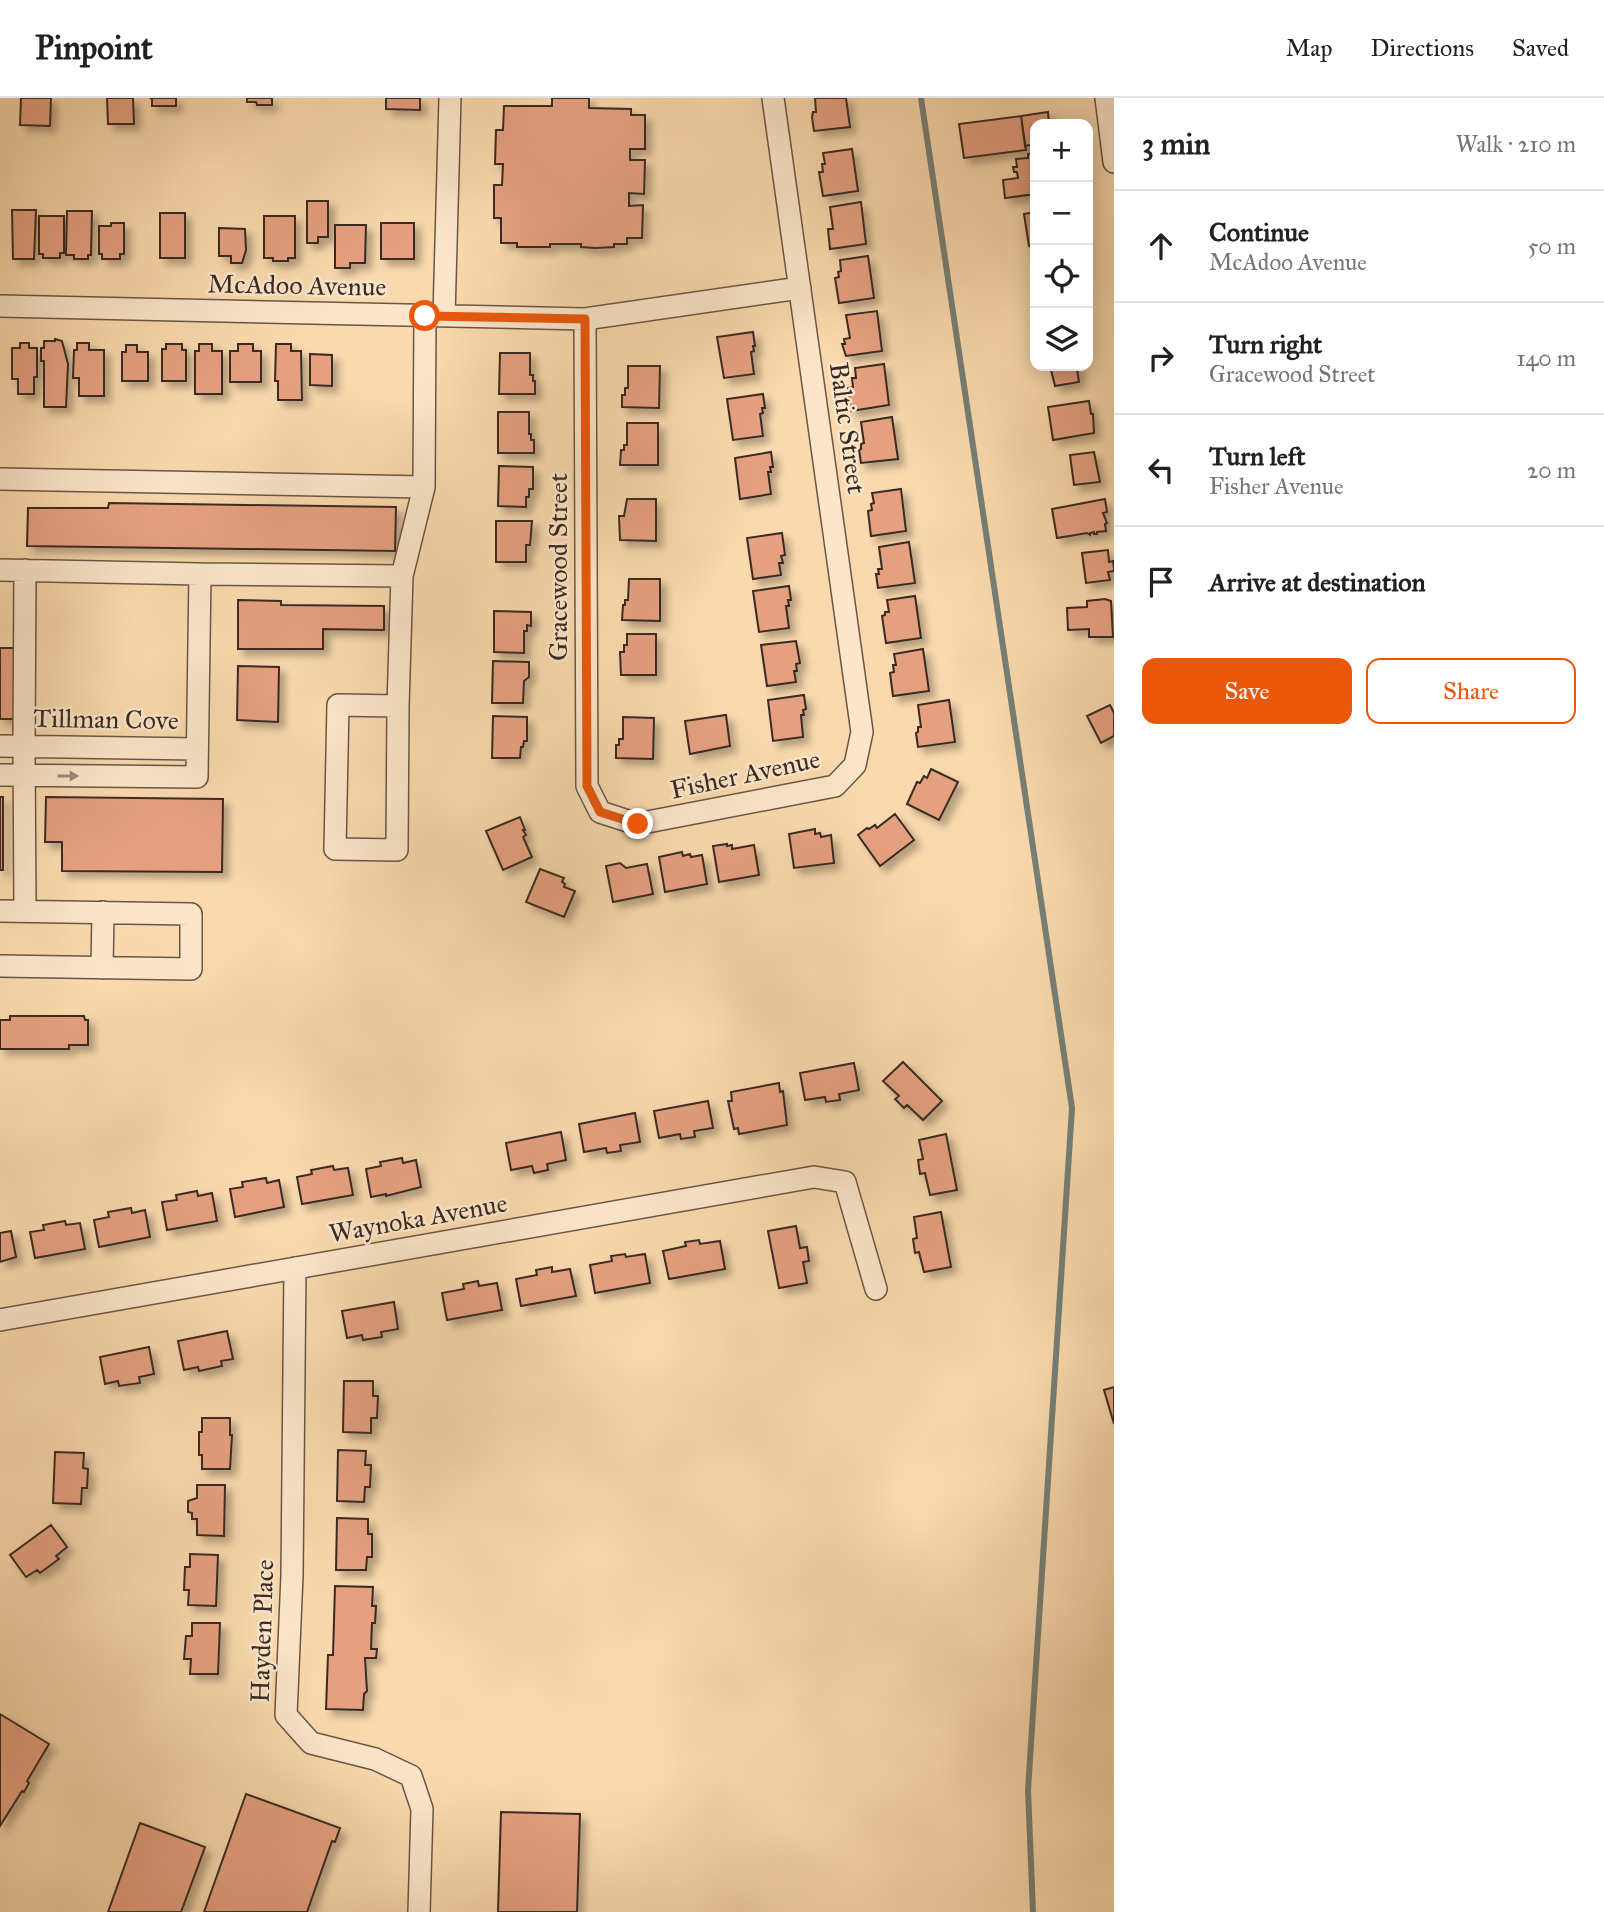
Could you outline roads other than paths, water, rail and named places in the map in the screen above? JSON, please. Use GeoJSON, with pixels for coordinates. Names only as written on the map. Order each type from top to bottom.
{"type":"FeatureCollection","features":[{"type":"Feature","properties":{"kind":"street"},"geometry":{"type":"LineString","coordinates":[[398,706],[338,705],[335,849],[397,850],[402,576],[424,487],[450,98]]}},
{"type":"Feature","properties":{"kind":"street","name":"Baltic Street"},"geometry":{"type":"LineString","coordinates":[[773,98],[862,732],[855,765]]}},
{"type":"Feature","properties":{"kind":"street"},"geometry":{"type":"LineString","coordinates":[[1105,98],[1114,162]]}},
{"type":"Feature","properties":{"kind":"street","name":"McAdoo Avenue"},"geometry":{"type":"LineString","coordinates":[[0,306],[585,319],[800,288]]}},
{"type":"Feature","properties":{"kind":"street","name":"Gracewood Street"},"geometry":{"type":"LineString","coordinates":[[585,319],[587,786],[600,812]]}},
{"type":"Feature","properties":{"kind":"street"},"geometry":{"type":"LineString","coordinates":[[0,479],[424,487]]}},
{"type":"Feature","properties":{"kind":"street"},"geometry":{"type":"LineString","coordinates":[[0,570],[402,576]]}},
{"type":"Feature","properties":{"kind":"street"},"geometry":{"type":"LineString","coordinates":[[25,570],[25,911]]}},
{"type":"Feature","properties":{"kind":"street"},"geometry":{"type":"LineString","coordinates":[[197,749],[200,573]]}},
{"type":"Feature","properties":{"kind":"street","name":"Tillman Cove"},"geometry":{"type":"LineString","coordinates":[[0,746],[197,749],[197,777],[0,775]]}},
{"type":"Feature","properties":{"kind":"street","name":"Fisher Avenue"},"geometry":{"type":"LineString","coordinates":[[600,812],[638,824],[835,786],[855,765]]}},
{"type":"Feature","properties":{"kind":"street"},"geometry":{"type":"LineString","coordinates":[[0,911],[191,914],[191,969],[0,966]]}},
{"type":"Feature","properties":{"kind":"street"},"geometry":{"type":"LineString","coordinates":[[102,968],[103,912]]}},
{"type":"Feature","properties":{"kind":"street","name":"Waynoka Avenue"},"geometry":{"type":"LineString","coordinates":[[0,1320],[814,1177],[845,1182],[876,1289]]}},
{"type":"Feature","properties":{"kind":"street","name":"Hayden Place"},"geometry":{"type":"LineString","coordinates":[[295,1268],[292,1575],[286,1715],[311,1743],[375,1759],[411,1776],[422,1809],[419,1912]]}},
{"type":"Feature","properties":{"kind":"waterway"},"geometry":{"type":"LineString","coordinates":[[921,98],[1072,1108],[1028,1790],[1033,1912]]}}]}
